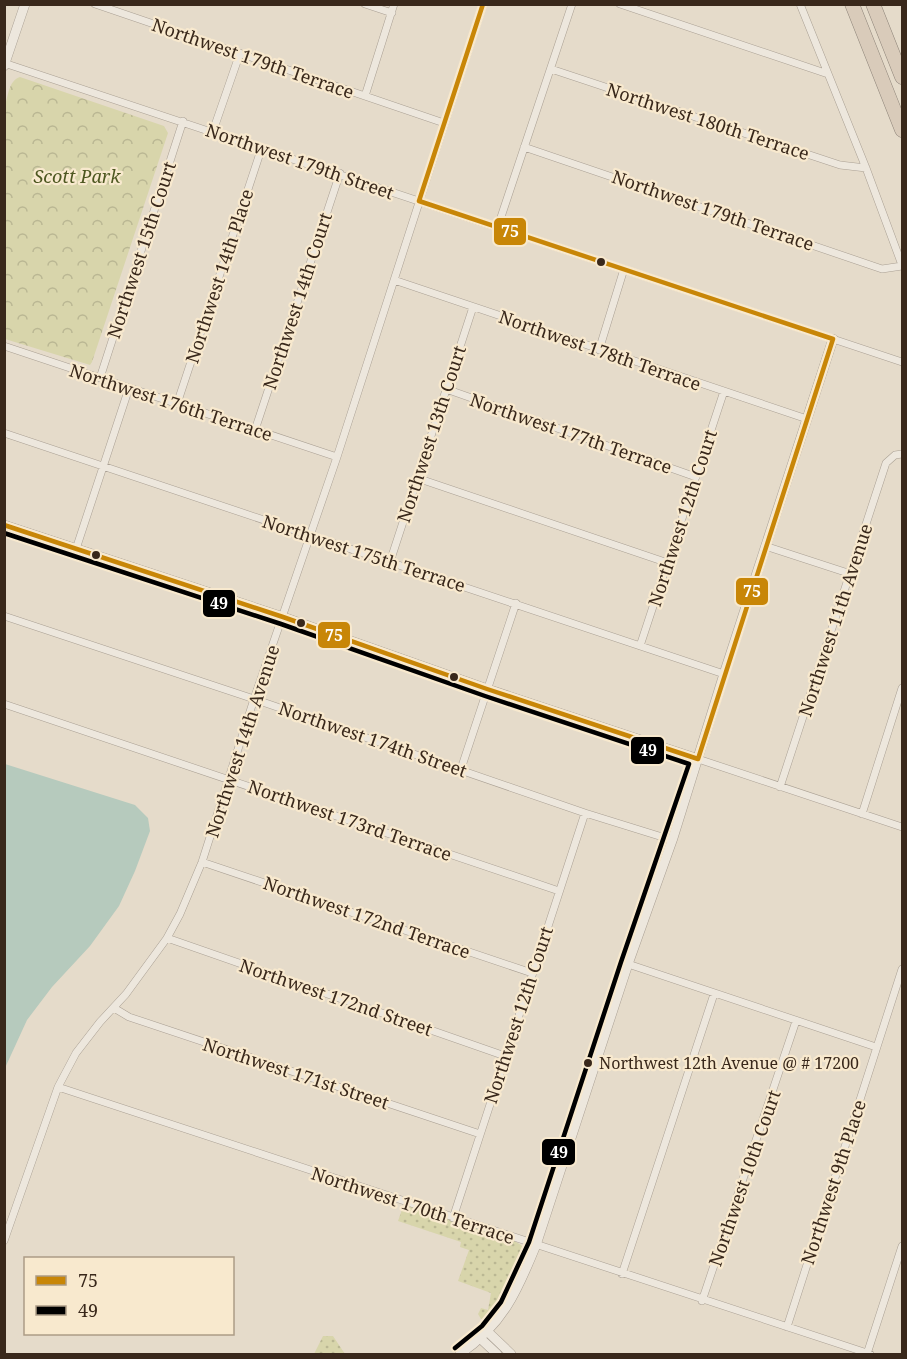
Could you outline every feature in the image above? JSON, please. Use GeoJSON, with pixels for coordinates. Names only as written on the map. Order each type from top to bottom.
{"type":"FeatureCollection","features":[{"type":"Feature","properties":{"kind":"highway"},"geometry":{"type":"LineString","coordinates":[[852,4],[903,129]]}},
{"type":"Feature","properties":{"kind":"highway"},"geometry":{"type":"LineString","coordinates":[[873,4],[903,77]]}},
{"type":"Feature","properties":{"kind":"street"},"geometry":{"type":"LineString","coordinates":[[5,64],[25,4]]}},
{"type":"Feature","properties":{"kind":"street","name":"Northwest 179th Terrace"},"geometry":{"type":"LineString","coordinates":[[96,4],[114,8],[444,123]]}},
{"type":"Feature","properties":{"kind":"street"},"geometry":{"type":"LineString","coordinates":[[365,4],[392,13]]}},
{"type":"Feature","properties":{"kind":"street"},"geometry":{"type":"LineString","coordinates":[[366,96],[394,4]]}},
{"type":"Feature","properties":{"kind":"street","name":"Northwest 14th Avenue"},"geometry":{"type":"LineString","coordinates":[[4,1241],[58,1088],[76,1053],[149,965],[167,938],[202,862],[254,699],[337,457],[483,4]]}},
{"type":"Feature","properties":{"kind":"street"},"geometry":{"type":"LineString","coordinates":[[498,226],[572,4]]}},
{"type":"Feature","properties":{"kind":"street"},"geometry":{"type":"LineString","coordinates":[[620,4],[828,74]]}},
{"type":"Feature","properties":{"kind":"street"},"geometry":{"type":"LineString","coordinates":[[800,4],[867,168],[903,265]]}},
{"type":"Feature","properties":{"kind":"street"},"geometry":{"type":"LineString","coordinates":[[213,131],[240,53]]}},
{"type":"Feature","properties":{"kind":"street","name":"Northwest 179th Street"},"geometry":{"type":"LineString","coordinates":[[5,64],[262,147],[903,362]]}},
{"type":"Feature","properties":{"kind":"street","name":"Northwest 180th Terrace"},"geometry":{"type":"LineString","coordinates":[[551,69],[840,165],[867,168]]}},
{"type":"Feature","properties":{"kind":"street","name":"Northwest 15th Court"},"geometry":{"type":"LineString","coordinates":[[100,378],[183,122]]}},
{"type":"Feature","properties":{"kind":"street","name":"Northwest 14th Place"},"geometry":{"type":"LineString","coordinates":[[177,404],[262,147]]}},
{"type":"Feature","properties":{"kind":"street","name":"Northwest 179th Terrace"},"geometry":{"type":"LineString","coordinates":[[524,147],[850,256],[882,269],[903,265]]}},
{"type":"Feature","properties":{"kind":"street","name":"Northwest 14th Court"},"geometry":{"type":"LineString","coordinates":[[255,430],[340,173]]}},
{"type":"Feature","properties":{"kind":"street"},"geometry":{"type":"LineString","coordinates":[[599,350],[624,269]]}},
{"type":"Feature","properties":{"kind":"street","name":"Northwest 178th Terrace"},"geometry":{"type":"LineString","coordinates":[[394,280],[807,419]]}},
{"type":"Feature","properties":{"kind":"street","name":"Northwest 13th Court"},"geometry":{"type":"LineString","coordinates":[[390,562],[473,307]]}},
{"type":"Feature","properties":{"kind":"street"},"geometry":{"type":"LineString","coordinates":[[460,1354],[488,1332],[519,1287],[536,1245],[628,964],[672,840],[833,339]]}},
{"type":"Feature","properties":{"kind":"street","name":"Northwest 176th Terrace"},"geometry":{"type":"LineString","coordinates":[[4,346],[337,457]]}},
{"type":"Feature","properties":{"kind":"street"},"geometry":{"type":"LineString","coordinates":[[76,549],[129,388]]}},
{"type":"Feature","properties":{"kind":"street","name":"Northwest 177th Terrace"},"geometry":{"type":"LineString","coordinates":[[446,389],[696,477]]}},
{"type":"Feature","properties":{"kind":"street","name":"Northwest 12th Court"},"geometry":{"type":"LineString","coordinates":[[640,646],[724,391]]}},
{"type":"Feature","properties":{"kind":"street","name":"Northwest 175th Terrace"},"geometry":{"type":"LineString","coordinates":[[4,433],[724,674]]}},
{"type":"Feature","properties":{"kind":"street","name":"Northwest 11th Avenue"},"geometry":{"type":"LineString","coordinates":[[780,787],[886,463],[899,454]]}},
{"type":"Feature","properties":{"kind":"street"},"geometry":{"type":"LineString","coordinates":[[417,478],[668,563]]}},
{"type":"Feature","properties":{"kind":"street"},"geometry":{"type":"LineString","coordinates":[[4,525],[283,617],[486,689],[903,827]]}},
{"type":"Feature","properties":{"kind":"street"},"geometry":{"type":"LineString","coordinates":[[765,546],[850,574]]}},
{"type":"Feature","properties":{"kind":"street"},"geometry":{"type":"LineString","coordinates":[[461,769],[516,603]]}},
{"type":"Feature","properties":{"kind":"street","name":"Northwest 174th Street"},"geometry":{"type":"LineString","coordinates":[[4,616],[461,769],[585,813],[672,840]]}},
{"type":"Feature","properties":{"kind":"street"},"geometry":{"type":"LineString","coordinates":[[862,814],[903,688]]}},
{"type":"Feature","properties":{"kind":"street","name":"Northwest 173rd Terrace"},"geometry":{"type":"LineString","coordinates":[[4,704],[559,891]]}},
{"type":"Feature","properties":{"kind":"street","name":"Northwest 12th Court"},"geometry":{"type":"LineString","coordinates":[[453,1218],[585,813]]}},
{"type":"Feature","properties":{"kind":"street","name":"Northwest 172nd Terrace"},"geometry":{"type":"LineString","coordinates":[[202,862],[532,973]]}},
{"type":"Feature","properties":{"kind":"street","name":"Northwest 172nd Street"},"geometry":{"type":"LineString","coordinates":[[167,938],[505,1056]]}},
{"type":"Feature","properties":{"kind":"street"},"geometry":{"type":"LineString","coordinates":[[628,964],[876,1047]]}},
{"type":"Feature","properties":{"kind":"street","name":"Northwest 9th Place"},"geometry":{"type":"LineString","coordinates":[[787,1327],[903,969]]}},
{"type":"Feature","properties":{"kind":"street"},"geometry":{"type":"LineString","coordinates":[[622,1274],[714,994]]}},
{"type":"Feature","properties":{"kind":"street","name":"Northwest 171st Street"},"geometry":{"type":"LineString","coordinates":[[114,1008],[129,1017],[480,1134]]}},
{"type":"Feature","properties":{"kind":"street","name":"Northwest 10th Court"},"geometry":{"type":"LineString","coordinates":[[702,1301],[796,1021]]}},
{"type":"Feature","properties":{"kind":"street","name":"Northwest 170th Terrace"},"geometry":{"type":"LineString","coordinates":[[58,1088],[869,1354]]}},
{"type":"Feature","properties":{"kind":"street"},"geometry":{"type":"LineString","coordinates":[[869,1354],[903,1246]]}},
{"type":"Feature","properties":{"kind":"street"},"geometry":{"type":"LineString","coordinates":[[488,1332],[511,1354]]}},
{"type":"Feature","properties":{"kind":"street"},"geometry":{"type":"LineString","coordinates":[[481,1339],[497,1354]]}},
{"type":"Feature","properties":{"kind":"green space","name":"Scott Park"},"geometry":{"type":"Polygon","coordinates":[[[20,77],[164,126],[168,133],[90,365],[5,339],[5,106],[13,81],[20,77]]]}},
{"type":"Feature","properties":{"kind":"green space"},"geometry":{"type":"Polygon","coordinates":[[[404,1204],[513,1240],[525,1250],[511,1286],[488,1320],[481,1319],[478,1314],[481,1308],[488,1310],[491,1293],[458,1281],[469,1250],[460,1247],[461,1242],[398,1221],[404,1204]]]}},
{"type":"Feature","properties":{"kind":"green space"},"geometry":{"type":"Polygon","coordinates":[[[323,1336],[333,1336],[345,1354],[314,1354],[323,1336]]]}},
{"type":"Feature","properties":{"kind":"shaded area"},"geometry":{"type":"Polygon","coordinates":[[[5,764],[135,805],[148,818],[150,831],[119,906],[90,946],[52,987],[27,1020],[5,1068],[5,764]]]}},
{"type":"Feature","properties":{"kind":"transit line","name":"75"},"geometry":{"type":"LineString","coordinates":[[4,525],[283,617],[487,689],[698,759],[833,339],[419,201],[483,4]]}},
{"type":"Feature","properties":{"kind":"transit line","name":"49"},"geometry":{"type":"LineString","coordinates":[[4,533],[281,624],[485,696],[689,764],[529,1242],[501,1302],[482,1326],[455,1348]]}},
{"type":"Feature","properties":{"kind":"place","name":"Northwest 12th Avenue @ # 17200"},"geometry":{"type":"Point","coordinates":[588,1063]}}]}
